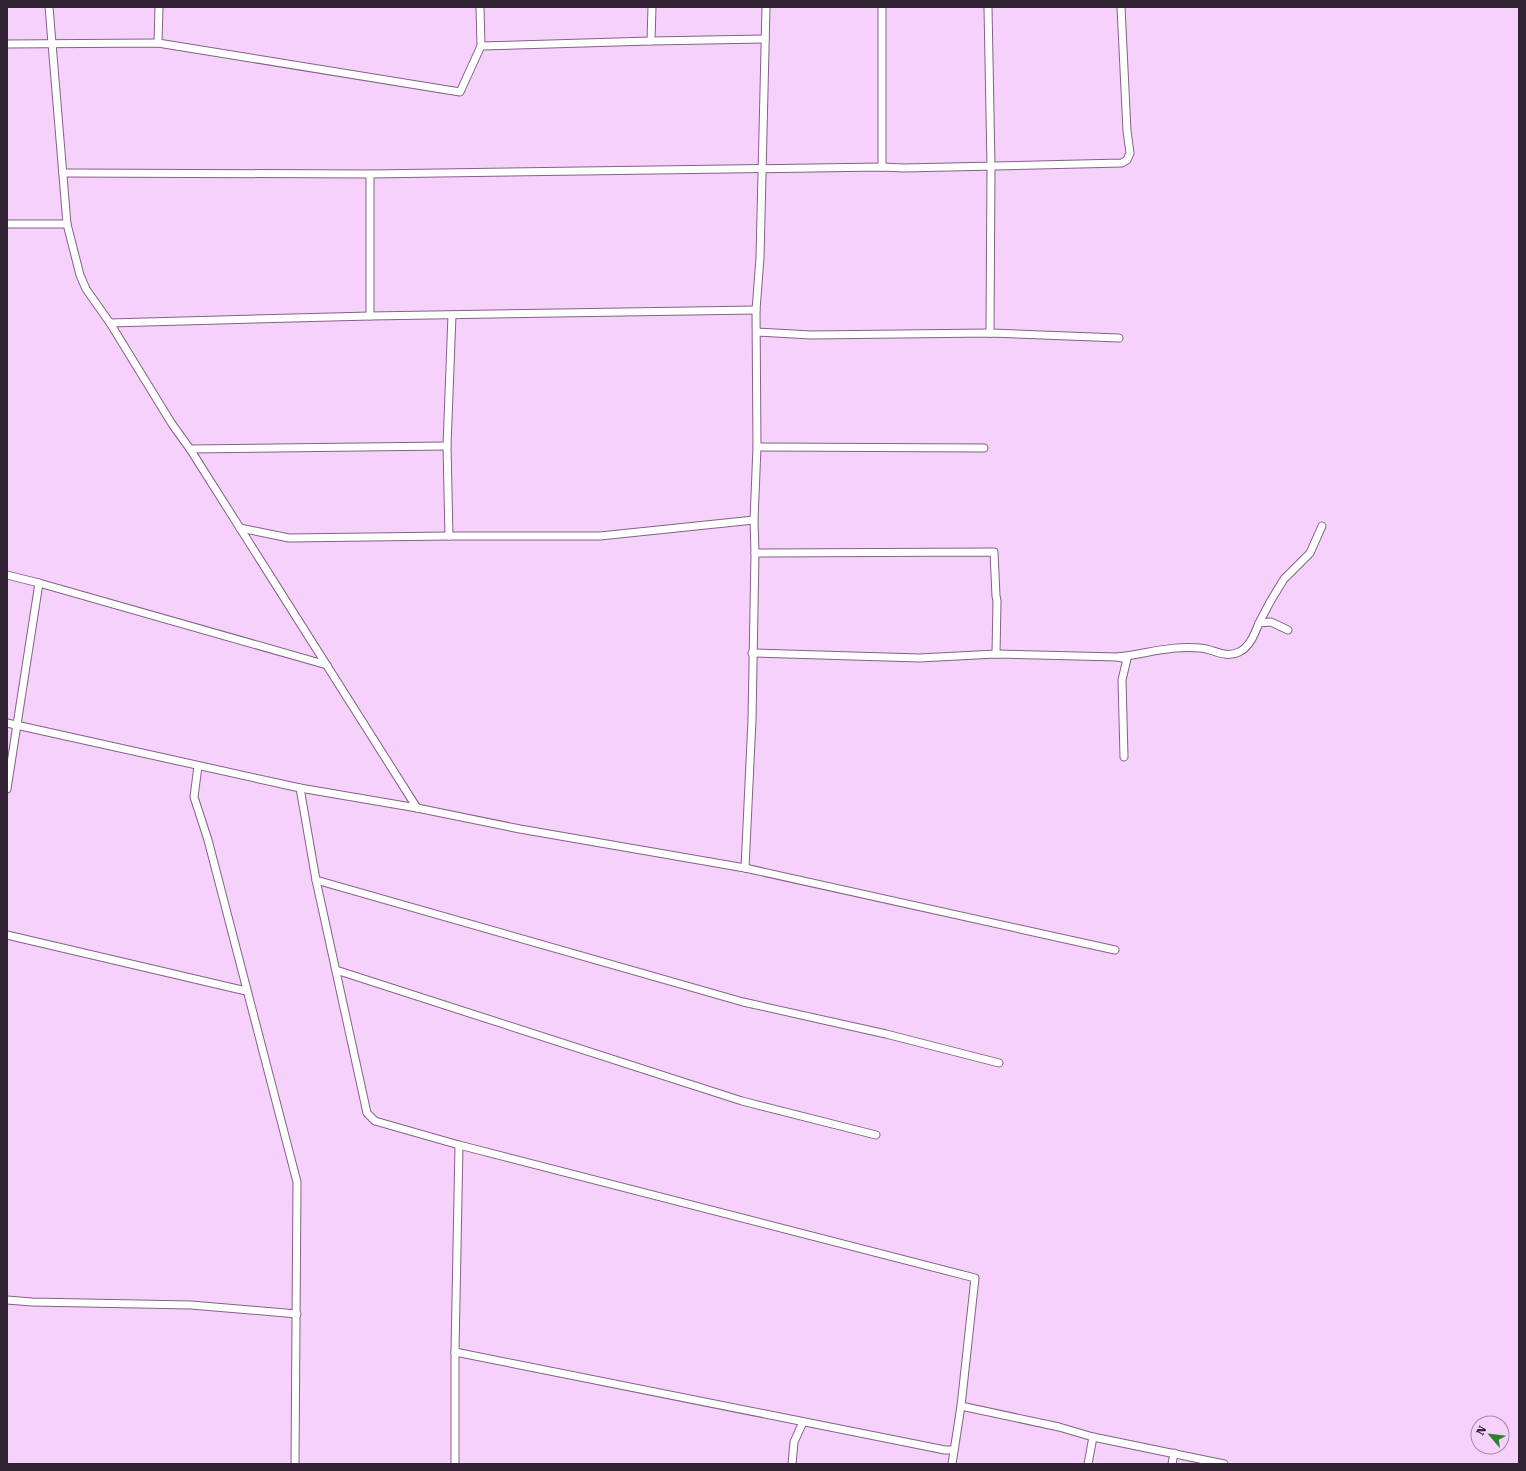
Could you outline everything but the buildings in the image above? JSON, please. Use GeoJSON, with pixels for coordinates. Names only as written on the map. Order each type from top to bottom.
{"type":"FeatureCollection","features":[{"type":"Feature","properties":{"kind":"street"},"geometry":{"type":"LineString","coordinates":[[49,7],[67,224],[80,275],[86,290],[110,323],[172,424],[190,449],[417,808]]}},
{"type":"Feature","properties":{"kind":"street"},"geometry":{"type":"LineString","coordinates":[[158,43],[159,7]]}},
{"type":"Feature","properties":{"kind":"street"},"geometry":{"type":"LineString","coordinates":[[7,44],[158,43],[460,92],[481,46],[480,7]]}},
{"type":"Feature","properties":{"kind":"street"},"geometry":{"type":"LineString","coordinates":[[651,41],[652,7]]}},
{"type":"Feature","properties":{"kind":"street"},"geometry":{"type":"LineString","coordinates":[[745,868],[752,720],[752,653],[755,553],[754,520],[757,447],[756,310],[760,258],[763,168],[766,7]]}},
{"type":"Feature","properties":{"kind":"street"},"geometry":{"type":"LineString","coordinates":[[882,7],[882,167]]}},
{"type":"Feature","properties":{"kind":"street"},"geometry":{"type":"LineString","coordinates":[[988,7],[991,166],[990,333]]}},
{"type":"Feature","properties":{"kind":"street"},"geometry":{"type":"LineString","coordinates":[[62,173],[370,174],[763,168],[904,168],[1122,163],[1127,160],[1130,154],[1127,131],[1121,7]]}},
{"type":"Feature","properties":{"kind":"street"},"geometry":{"type":"LineString","coordinates":[[481,46],[765,39]]}},
{"type":"Feature","properties":{"kind":"street"},"geometry":{"type":"LineString","coordinates":[[370,174],[370,316]]}},
{"type":"Feature","properties":{"kind":"street"},"geometry":{"type":"LineString","coordinates":[[7,224],[67,224]]}},
{"type":"Feature","properties":{"kind":"street"},"geometry":{"type":"LineString","coordinates":[[110,323],[370,316],[756,310]]}},
{"type":"Feature","properties":{"kind":"street"},"geometry":{"type":"LineString","coordinates":[[449,536],[447,446],[452,315]]}},
{"type":"Feature","properties":{"kind":"street"},"geometry":{"type":"LineString","coordinates":[[757,332],[811,335],[990,333],[1119,338]]}},
{"type":"Feature","properties":{"kind":"street"},"geometry":{"type":"LineString","coordinates":[[190,449],[447,446]]}},
{"type":"Feature","properties":{"kind":"street"},"geometry":{"type":"LineString","coordinates":[[757,447],[984,448]]}},
{"type":"Feature","properties":{"kind":"street"},"geometry":{"type":"LineString","coordinates":[[240,528],[289,538],[600,536],[754,520]]}},
{"type":"Feature","properties":{"kind":"street"},"geometry":{"type":"LineString","coordinates":[[752,653],[919,658],[996,654],[1118,657],[1173,648],[1202,648],[1227,655],[1233,654],[1246,648],[1284,579],[1310,553],[1322,526]]}},
{"type":"Feature","properties":{"kind":"street"},"geometry":{"type":"LineString","coordinates":[[755,553],[994,552],[997,601],[996,654]]}},
{"type":"Feature","properties":{"kind":"street"},"geometry":{"type":"LineString","coordinates":[[7,575],[40,583],[327,665]]}},
{"type":"Feature","properties":{"kind":"street"},"geometry":{"type":"LineString","coordinates":[[7,789],[40,583]]}},
{"type":"Feature","properties":{"kind":"street"},"geometry":{"type":"LineString","coordinates":[[1259,622],[1271,622],[1288,630]]}},
{"type":"Feature","properties":{"kind":"street"},"geometry":{"type":"LineString","coordinates":[[1118,657],[1127,659],[1122,680],[1124,700],[1124,757]]}},
{"type":"Feature","properties":{"kind":"street"},"geometry":{"type":"LineString","coordinates":[[7,723],[300,788],[417,808],[520,829],[745,868],[1115,950]]}},
{"type":"Feature","properties":{"kind":"street"},"geometry":{"type":"LineString","coordinates":[[198,766],[194,797],[208,840],[246,991],[297,1182],[295,1464]]}},
{"type":"Feature","properties":{"kind":"street"},"geometry":{"type":"LineString","coordinates":[[300,788],[316,880],[367,1113],[375,1121],[459,1145],[975,1278],[952,1464]]}},
{"type":"Feature","properties":{"kind":"street"},"geometry":{"type":"LineString","coordinates":[[316,880],[743,1002],[871,1031],[999,1063]]}},
{"type":"Feature","properties":{"kind":"street"},"geometry":{"type":"LineString","coordinates":[[7,935],[246,991]]}},
{"type":"Feature","properties":{"kind":"street"},"geometry":{"type":"LineString","coordinates":[[336,970],[742,1101],[876,1135]]}},
{"type":"Feature","properties":{"kind":"street"},"geometry":{"type":"LineString","coordinates":[[455,1464],[455,1352],[459,1145]]}},
{"type":"Feature","properties":{"kind":"street"},"geometry":{"type":"LineString","coordinates":[[7,1300],[32,1302],[191,1305],[297,1314]]}},
{"type":"Feature","properties":{"kind":"street"},"geometry":{"type":"LineString","coordinates":[[455,1352],[802,1422],[945,1450],[954,1450]]}},
{"type":"Feature","properties":{"kind":"street"},"geometry":{"type":"LineString","coordinates":[[960,1406],[1059,1427],[1092,1437],[1224,1464]]}},
{"type":"Feature","properties":{"kind":"street"},"geometry":{"type":"LineString","coordinates":[[792,1464],[794,1442],[802,1422]]}},
{"type":"Feature","properties":{"kind":"street"},"geometry":{"type":"LineString","coordinates":[[1088,1464],[1092,1437]]}},
{"type":"Feature","properties":{"kind":"street"},"geometry":{"type":"LineString","coordinates":[[1172,1464],[1174,1453]]}}]}
